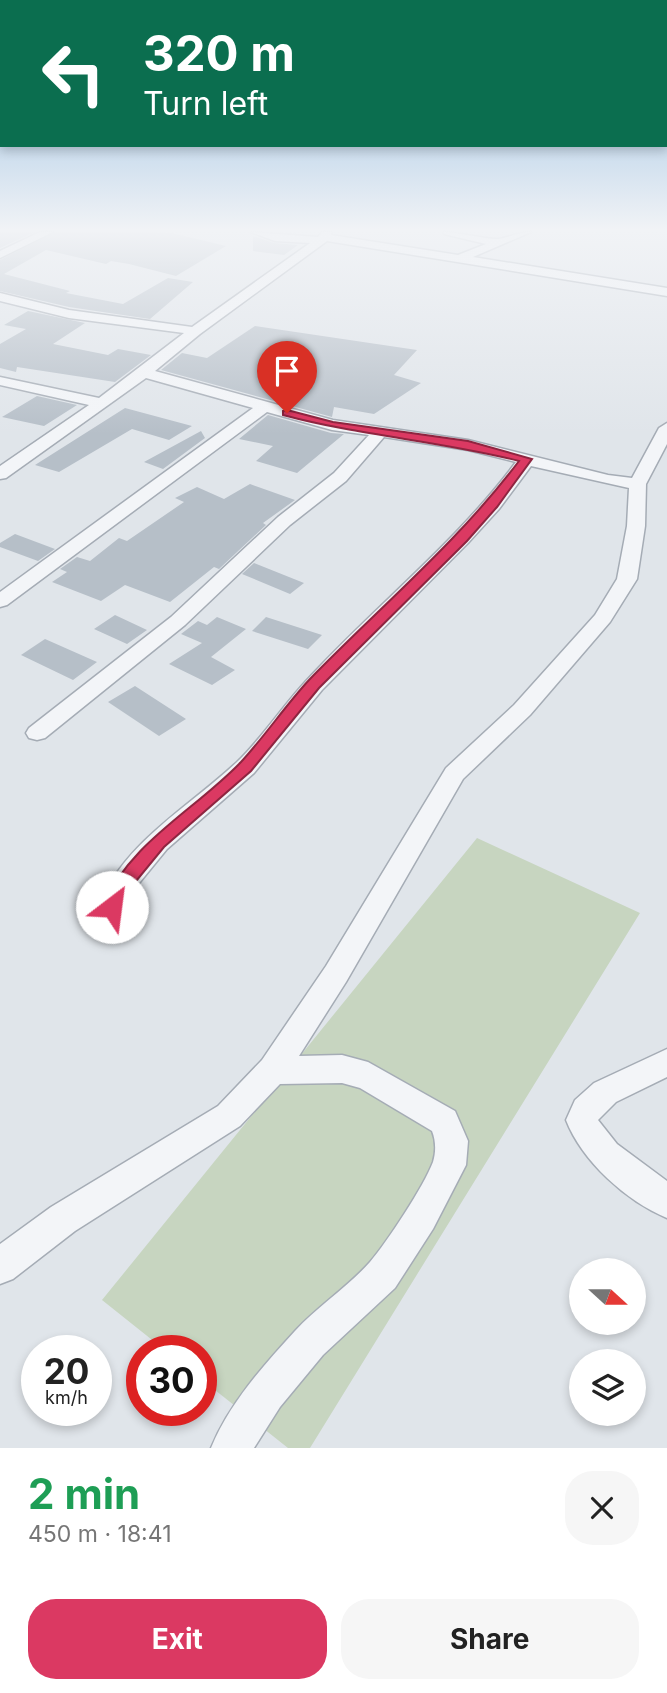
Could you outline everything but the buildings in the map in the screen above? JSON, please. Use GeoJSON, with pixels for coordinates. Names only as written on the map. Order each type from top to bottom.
{"type":"FeatureCollection","features":[{"type":"Feature","properties":{"kind":"street"},"geometry":{"type":"LineString","coordinates":[[11,300],[81,316],[195,331]]}},
{"type":"Feature","properties":{"kind":"street"},"geometry":{"type":"LineString","coordinates":[[0,474],[144,373],[238,300]]}},
{"type":"Feature","properties":{"kind":"street"},"geometry":{"type":"LineString","coordinates":[[144,373],[332,425],[468,445],[608,480],[638,484]]}},
{"type":"Feature","properties":{"kind":"street"},"geometry":{"type":"LineString","coordinates":[[0,381],[101,403]]}},
{"type":"Feature","properties":{"kind":"street"},"geometry":{"type":"LineString","coordinates":[[0,601],[264,407]]}},
{"type":"Feature","properties":{"kind":"street"},"geometry":{"type":"LineString","coordinates":[[0,1266],[63,1219],[229,1116],[273,1070],[336,974],[454,774],[522,710],[603,618],[627,579],[636,526],[638,484],[667,428]]}},
{"type":"Feature","properties":{"kind":"street"},"geometry":{"type":"LineString","coordinates":[[37,733],[178,621],[284,521],[340,477],[381,431]]}},
{"type":"Feature","properties":{"kind":"street"},"geometry":{"type":"LineString","coordinates":[[112,907],[119,889],[158,842],[246,767],[314,685],[462,539],[493,505],[527,459]]}},
{"type":"Feature","properties":{"kind":"street"},"geometry":{"type":"LineString","coordinates":[[667,1062],[603,1094],[590,1104],[582,1120],[584,1131],[602,1152],[667,1201]]}},
{"type":"Feature","properties":{"kind":"street"},"geometry":{"type":"LineString","coordinates":[[231,1448],[266,1393],[310,1342],[382,1275],[421,1217],[449,1165],[452,1141],[444,1121],[368,1076],[342,1069],[273,1070]]}},
{"type":"Feature","properties":{"kind":"green space"},"geometry":{"type":"Polygon","coordinates":[[[477,838],[640,913],[310,1448],[288,1448],[217,1392],[217,1335],[146,1335],[102,1300],[477,838]]]}},
{"type":"Feature","properties":{"kind":"route"},"geometry":{"type":"LineString","coordinates":[[112,907],[119,889],[158,842],[246,767],[314,685],[403,594],[462,539],[493,505],[527,459],[468,445],[332,425],[287,413]]}}]}
